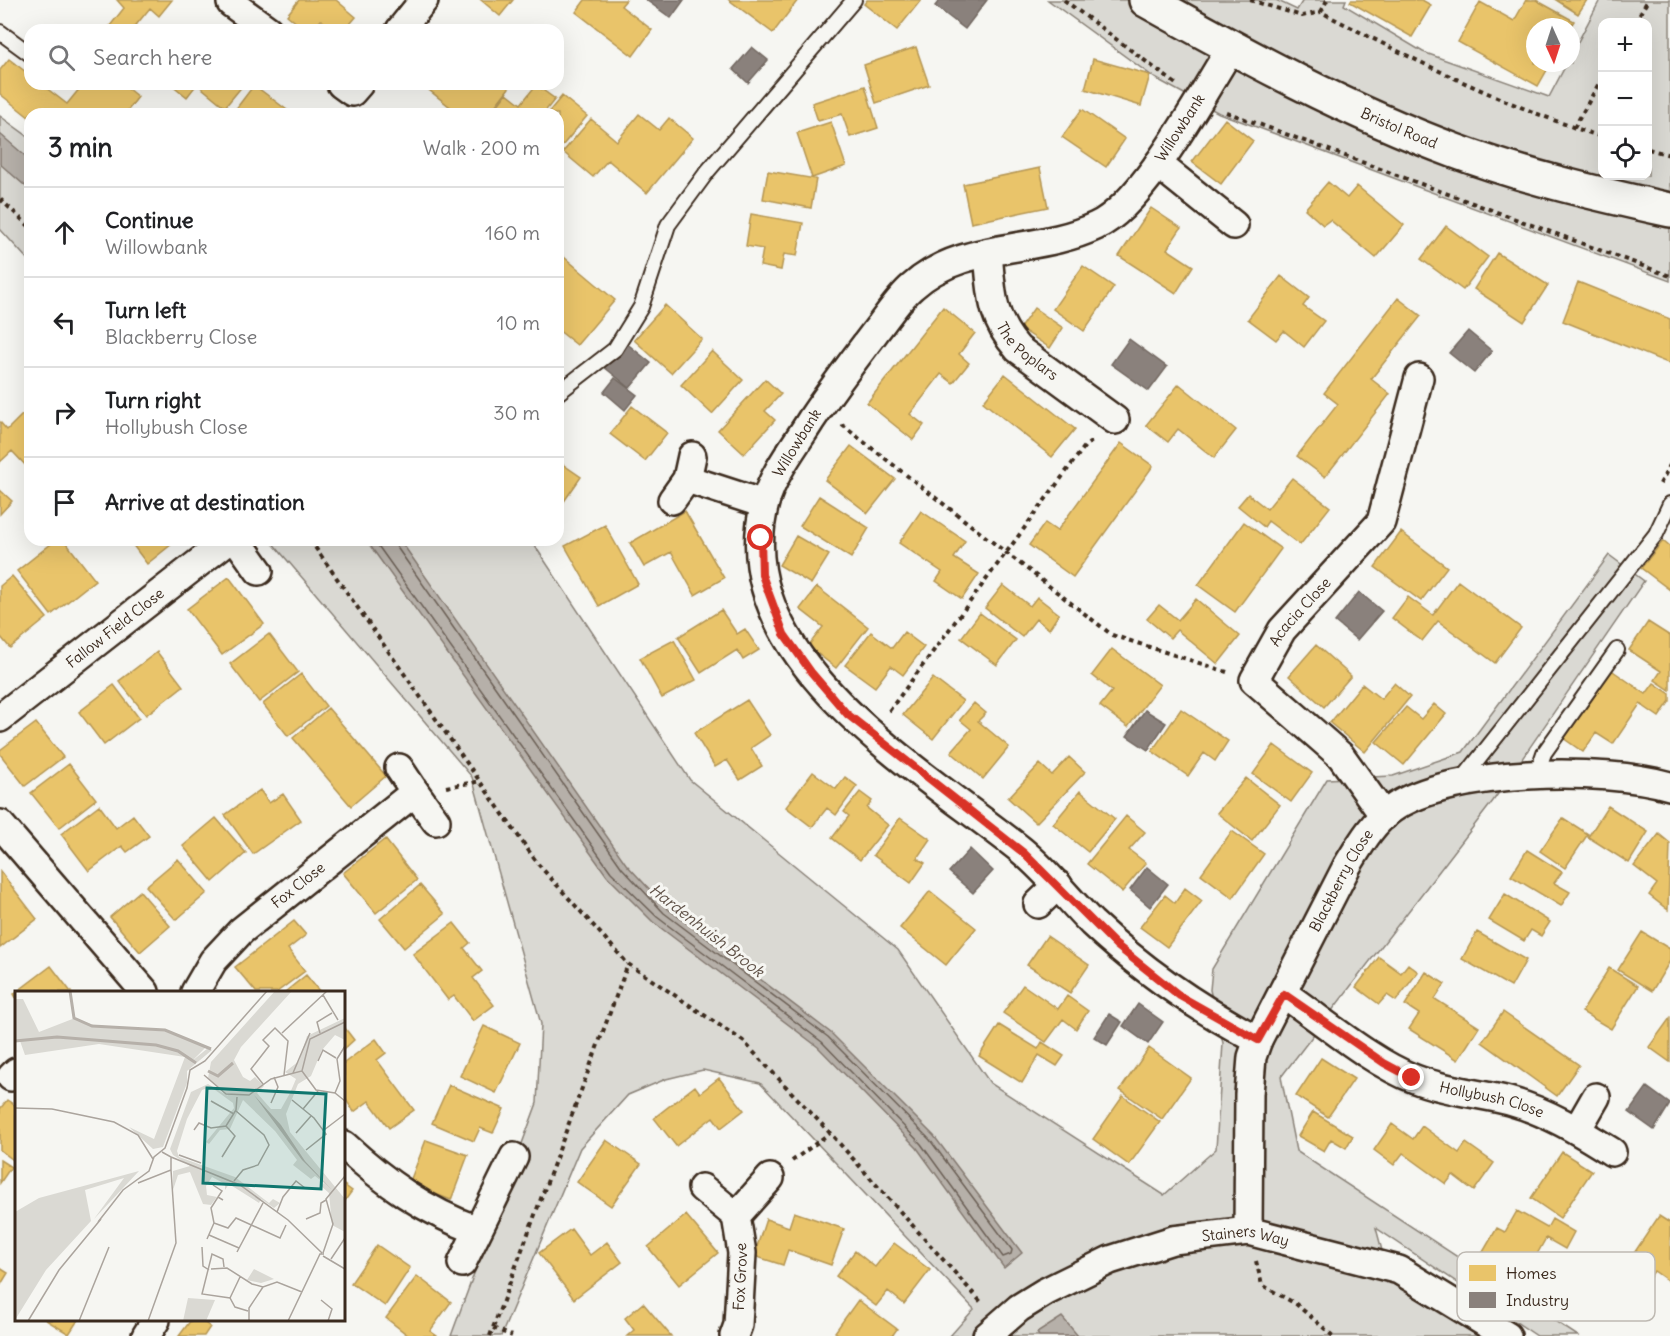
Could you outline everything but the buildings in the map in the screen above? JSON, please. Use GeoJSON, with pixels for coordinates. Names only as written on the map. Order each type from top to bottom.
{"type":"FeatureCollection","features":[{"type":"Feature","properties":{"kind":"main road","name":"Bristol Road"},"geometry":{"type":"LineString","coordinates":[[1146,0],[1231,48],[1333,100],[1458,152],[1543,178],[1670,210]]}},
{"type":"Feature","properties":{"kind":"street"},"geometry":{"type":"LineString","coordinates":[[405,24],[424,0]]}},
{"type":"Feature","properties":{"kind":"street"},"geometry":{"type":"LineString","coordinates":[[231,3],[260,24]]}},
{"type":"Feature","properties":{"kind":"street","name":"Willowbank"},"geometry":{"type":"LineString","coordinates":[[1231,48],[1158,164],[1116,214],[1097,226],[1067,237],[953,261],[937,268],[908,290],[819,407],[774,478],[764,504],[762,575],[771,605],[790,644],[811,672],[841,721],[872,734],[1025,854],[1116,945],[1180,996],[1258,1040]]}},
{"type":"Feature","properties":{"kind":"street"},"geometry":{"type":"LineString","coordinates":[[1158,164],[1234,225]]}},
{"type":"Feature","properties":{"kind":"street","name":"The Poplars"},"geometry":{"type":"LineString","coordinates":[[988,253],[994,309],[999,325],[1006,335],[1018,349],[1115,420]]}},
{"type":"Feature","properties":{"kind":"street","name":"Acacia Close"},"geometry":{"type":"LineString","coordinates":[[1254,680],[1282,630],[1381,522],[1419,378]]}},
{"type":"Feature","properties":{"kind":"street"},"geometry":{"type":"LineString","coordinates":[[684,478],[764,504]]}},
{"type":"Feature","properties":{"kind":"street","name":"Fallow Field Close"},"geometry":{"type":"LineString","coordinates":[[0,718],[220,546]]}},
{"type":"Feature","properties":{"kind":"street"},"geometry":{"type":"LineString","coordinates":[[241,546],[260,571]]}},
{"type":"Feature","properties":{"kind":"street"},"geometry":{"type":"LineString","coordinates":[[1254,680],[1341,756],[1384,816]]}},
{"type":"Feature","properties":{"kind":"street"},"geometry":{"type":"LineString","coordinates":[[399,768],[436,821]]}},
{"type":"Feature","properties":{"kind":"street","name":"Blackberry Close"},"geometry":{"type":"LineString","coordinates":[[1248,1231],[1249,1094],[1252,1056],[1347,866],[1363,839],[1384,816],[1418,795],[1460,782],[1536,776],[1633,779],[1670,786]]}},
{"type":"Feature","properties":{"kind":"street","name":"Fox Close"},"geometry":{"type":"LineString","coordinates":[[196,991],[209,966],[240,932],[415,792]]}},
{"type":"Feature","properties":{"kind":"street"},"geometry":{"type":"LineString","coordinates":[[1,828],[133,989]]}},
{"type":"Feature","properties":{"kind":"street"},"geometry":{"type":"LineString","coordinates":[[1038,904],[1058,885]]}},
{"type":"Feature","properties":{"kind":"street","name":"Hollybush Close"},"geometry":{"type":"LineString","coordinates":[[1284,994],[1384,1063],[1412,1078],[1441,1088],[1508,1101],[1538,1111],[1577,1130],[1612,1152]]}},
{"type":"Feature","properties":{"kind":"street"},"geometry":{"type":"LineString","coordinates":[[1577,1130],[1596,1097]]}},
{"type":"Feature","properties":{"kind":"street"},"geometry":{"type":"LineString","coordinates":[[345,1146],[410,1198],[443,1217],[477,1230]]}},
{"type":"Feature","properties":{"kind":"street"},"geometry":{"type":"LineString","coordinates":[[462,1263],[514,1157]]}},
{"type":"Feature","properties":{"kind":"street"},"geometry":{"type":"LineString","coordinates":[[702,1188],[736,1216],[770,1178]]}},
{"type":"Feature","properties":{"kind":"street","name":"Fox Grove"},"geometry":{"type":"LineString","coordinates":[[734,1336],[738,1325],[742,1253],[736,1216]]}},
{"type":"Feature","properties":{"kind":"street","name":"Stainers Way"},"geometry":{"type":"LineString","coordinates":[[993,1330],[1045,1292],[1110,1260],[1173,1240],[1248,1231],[1398,1270],[1457,1306]]}},
{"type":"Feature","properties":{"kind":"street"},"geometry":{"type":"LineString","coordinates":[[146,1336],[155,1321]]}},
{"type":"Feature","properties":{"kind":"street","name":"Stainers Way"},"geometry":{"type":"LineString","coordinates":[[1482,1321],[1507,1336]]}},
{"type":"Feature","properties":{"kind":"lane"},"geometry":{"type":"LineString","coordinates":[[564,388],[615,348],[641,307],[668,225],[707,172],[854,0]]}},
{"type":"Feature","properties":{"kind":"lane"},"geometry":{"type":"LineString","coordinates":[[0,32],[24,50]]}},
{"type":"Feature","properties":{"kind":"lane"},"geometry":{"type":"LineString","coordinates":[[1460,782],[1656,534],[1670,504]]}},
{"type":"Feature","properties":{"kind":"lane"},"geometry":{"type":"LineString","coordinates":[[1536,776],[1544,753],[1617,650]]}},
{"type":"Feature","properties":{"kind":"path"},"geometry":{"type":"LineString","coordinates":[[1064,0],[1198,100],[1670,276]]}},
{"type":"Feature","properties":{"kind":"path"},"geometry":{"type":"LineString","coordinates":[[1250,0],[1302,16],[1321,12],[1418,63],[1574,128],[1598,136]]}},
{"type":"Feature","properties":{"kind":"path"},"geometry":{"type":"LineString","coordinates":[[1321,12],[1327,0]]}},
{"type":"Feature","properties":{"kind":"path"},"geometry":{"type":"LineString","coordinates":[[1637,18],[1648,0]]}},
{"type":"Feature","properties":{"kind":"path"},"geometry":{"type":"LineString","coordinates":[[1574,128],[1598,85]]}},
{"type":"Feature","properties":{"kind":"path"},"geometry":{"type":"LineString","coordinates":[[1652,150],[1670,154]]}},
{"type":"Feature","properties":{"kind":"path"},"geometry":{"type":"LineString","coordinates":[[0,199],[24,221]]}},
{"type":"Feature","properties":{"kind":"path"},"geometry":{"type":"LineString","coordinates":[[819,407],[1112,635],[1254,680]]}},
{"type":"Feature","properties":{"kind":"path"},"geometry":{"type":"LineString","coordinates":[[872,734],[1085,446],[1115,420]]}},
{"type":"Feature","properties":{"kind":"path"},"geometry":{"type":"LineString","coordinates":[[314,546],[538,864],[628,964],[743,1041],[830,1133],[993,1330]]}},
{"type":"Feature","properties":{"kind":"path"},"geometry":{"type":"LineString","coordinates":[[490,1336],[628,964]]}},
{"type":"Feature","properties":{"kind":"path"},"geometry":{"type":"LineString","coordinates":[[770,1178],[830,1133]]}},
{"type":"Feature","properties":{"kind":"path"},"geometry":{"type":"LineString","coordinates":[[1248,1231],[1262,1285],[1296,1304],[1333,1336]]}},
{"type":"Feature","properties":{"kind":"path"},"geometry":{"type":"LineString","coordinates":[[493,1328],[512,1336]]}},
{"type":"Feature","properties":{"kind":"shaded area"},"geometry":{"type":"Polygon","coordinates":[[[1048,0],[1276,0],[1297,10],[1303,0],[1346,0],[1344,5],[1423,52],[1549,97],[1562,72],[1580,72],[1580,38],[1600,0],[1670,0],[1670,281],[1219,113],[1155,78],[1048,0]]]}},
{"type":"Feature","properties":{"kind":"shaded area"},"geometry":{"type":"Polygon","coordinates":[[[0,116],[24,134],[24,255],[0,229],[0,116]]]}},
{"type":"Feature","properties":{"kind":"shaded area"},"geometry":{"type":"Polygon","coordinates":[[[275,546],[535,546],[690,780],[898,950],[990,1083],[1164,1195],[1216,1149],[1223,1043],[1210,990],[1212,969],[1327,779],[1393,776],[1463,752],[1609,555],[1644,581],[1493,801],[1281,1077],[1296,1151],[1457,1257],[1457,1282],[1376,1228],[1389,1277],[1481,1336],[950,1336],[974,1309],[760,1083],[703,1070],[666,1079],[628,1095],[580,1148],[501,1336],[451,1336],[537,1103],[541,1024],[472,777],[275,546]]]}},
{"type":"Feature","properties":{"kind":"shaded area"},"geometry":{"type":"Polygon","coordinates":[[[1515,1321],[1555,1321],[1578,1336],[1537,1336],[1515,1321]]]}},
{"type":"Feature","properties":{"kind":"water"},"geometry":{"type":"Polygon","coordinates":[[[0,134],[24,155],[24,185],[0,164],[0,134]]]}},
{"type":"Feature","properties":{"kind":"water"},"geometry":{"type":"Polygon","coordinates":[[[370,546],[404,546],[626,864],[668,909],[831,1033],[934,1136],[1022,1253],[1004,1268],[917,1148],[818,1047],[653,922],[607,876],[370,546]]]}},
{"type":"Feature","properties":{"kind":"water"},"geometry":{"type":"Polygon","coordinates":[[[1062,1317],[1078,1336],[1039,1336],[1037,1333],[1062,1317]]]}},
{"type":"Feature","properties":{"kind":"route"},"geometry":{"type":"LineString","coordinates":[[761,538],[762,575],[771,605],[784,634],[811,672],[847,714],[1025,854],[1116,945],[1180,996],[1258,1040],[1284,994],[1384,1063],[1412,1078]]}},
{"type":"Feature","properties":{"kind":"water label","name":"Hardenhuish Brook"},"geometry":{"type":"Point","coordinates":[707,930]}}]}
